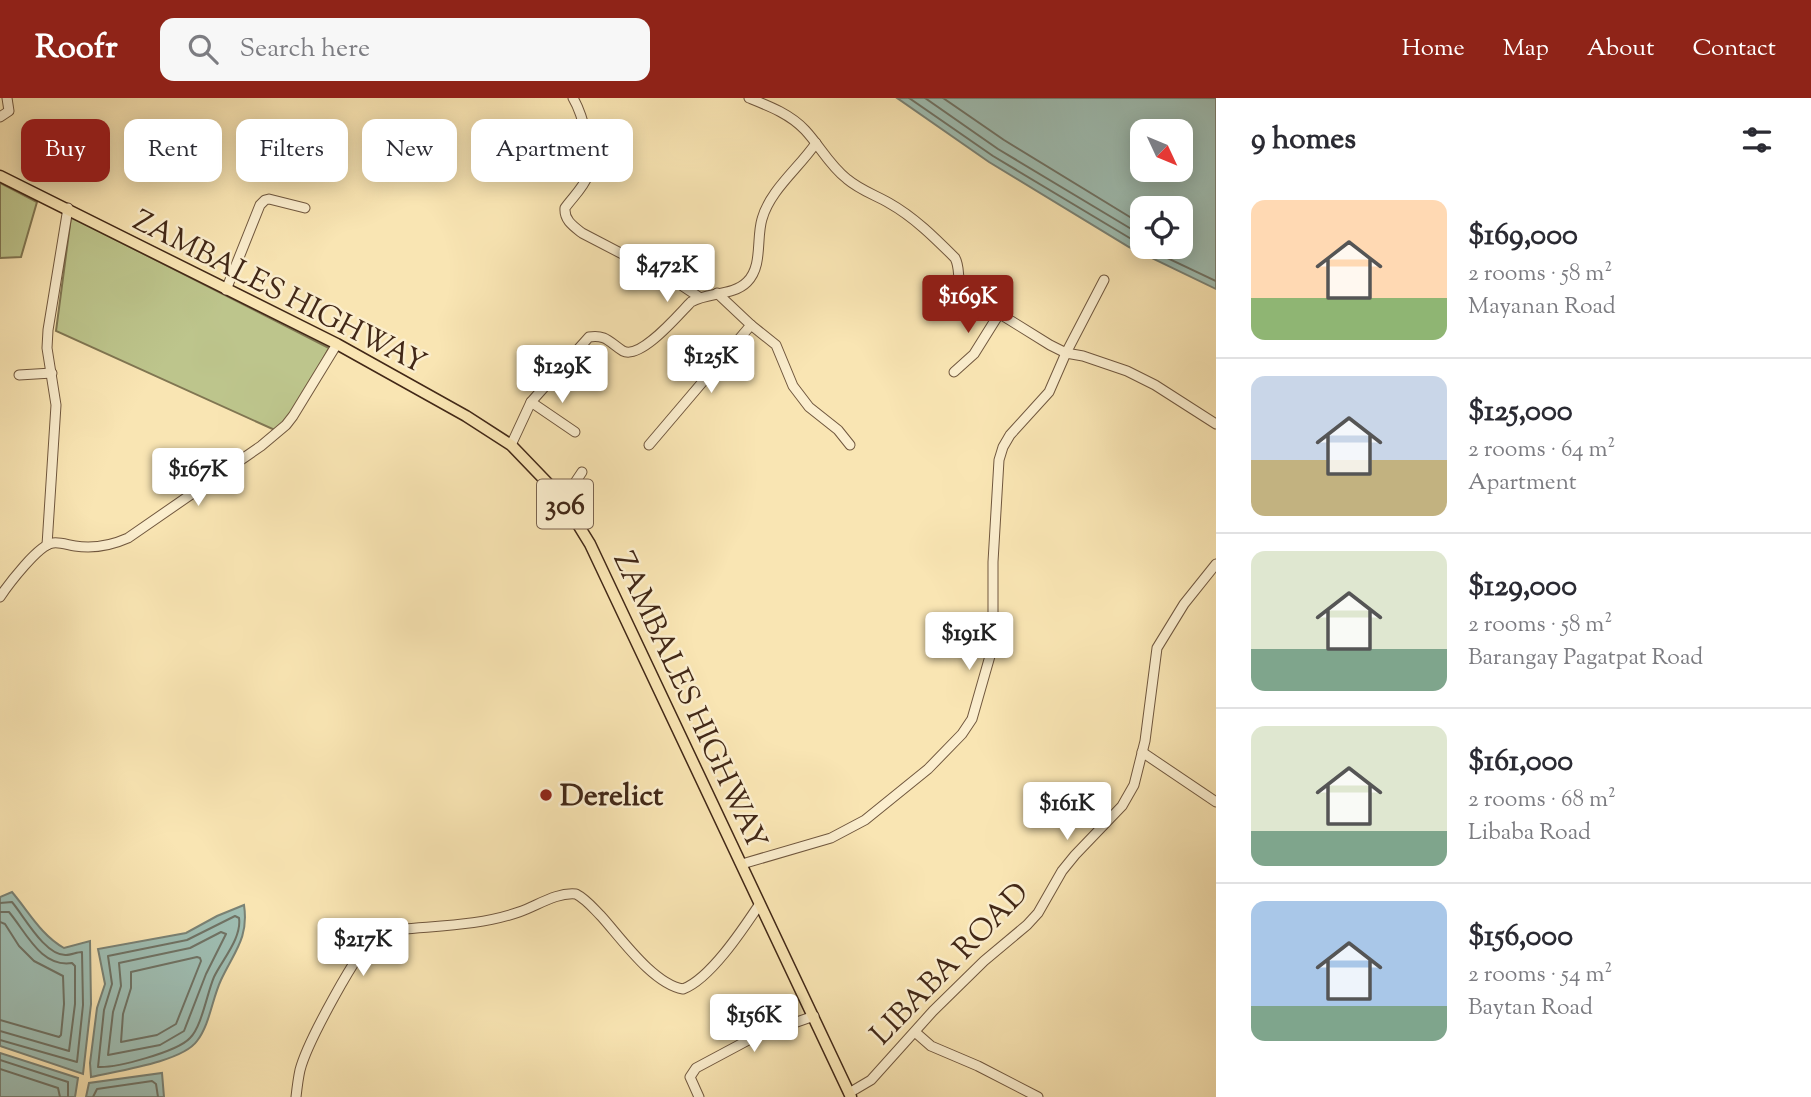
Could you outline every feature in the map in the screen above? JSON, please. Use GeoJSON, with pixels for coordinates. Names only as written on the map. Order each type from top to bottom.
{"type":"FeatureCollection","features":[{"type":"Feature","properties":{"kind":"main road","name":"ZAMBALES HIGHWAY"},"geometry":{"type":"LineString","coordinates":[[0,176],[337,344],[466,416],[511,445],[561,497],[590,544],[850,1095]]}},
{"type":"Feature","properties":{"kind":"street"},"geometry":{"type":"LineString","coordinates":[[0,117],[9,111],[8,98]]}},
{"type":"Feature","properties":{"kind":"street"},"geometry":{"type":"LineString","coordinates":[[573,98],[579,108],[587,139],[590,168],[588,176],[565,208],[569,222],[582,233],[671,279],[699,298]]}},
{"type":"Feature","properties":{"kind":"street"},"geometry":{"type":"LineString","coordinates":[[749,98],[774,108],[803,128],[829,163],[848,180],[867,193],[890,203],[922,227],[955,258],[959,285],[963,291],[1066,353],[1127,371],[1155,385],[1216,424]]}},
{"type":"Feature","properties":{"kind":"street"},"geometry":{"type":"LineString","coordinates":[[511,445],[531,402],[589,337],[604,337],[630,353],[638,351],[691,302],[732,291],[749,280],[758,261],[762,220],[769,202],[816,144]]}},
{"type":"Feature","properties":{"kind":"street"},"geometry":{"type":"LineString","coordinates":[[226,290],[264,200],[270,199],[305,208]]}},
{"type":"Feature","properties":{"kind":"street"},"geometry":{"type":"LineString","coordinates":[[47,545],[51,448],[56,405],[47,348],[48,330],[68,208]]}},
{"type":"Feature","properties":{"kind":"street"},"geometry":{"type":"LineString","coordinates":[[742,864],[831,838],[865,820],[928,769],[962,734],[972,719],[990,656],[999,460],[1010,435],[1049,392],[1104,280]]}},
{"type":"Feature","properties":{"kind":"street"},"geometry":{"type":"LineString","coordinates":[[717,293],[751,326],[776,345],[793,386],[808,407],[838,430],[850,445]]}},
{"type":"Feature","properties":{"kind":"street"},"geometry":{"type":"LineString","coordinates":[[954,372],[974,354],[999,314]]}},
{"type":"Feature","properties":{"kind":"street"},"geometry":{"type":"LineString","coordinates":[[649,445],[751,326]]}},
{"type":"Feature","properties":{"kind":"street"},"geometry":{"type":"LineString","coordinates":[[0,597],[20,570],[47,545],[53,543],[86,548],[106,547],[145,528],[261,446],[286,425],[337,344]]}},
{"type":"Feature","properties":{"kind":"street"},"geometry":{"type":"LineString","coordinates":[[19,375],[52,373]]}},
{"type":"Feature","properties":{"kind":"street"},"geometry":{"type":"LineString","coordinates":[[531,402],[575,432]]}},
{"type":"Feature","properties":{"kind":"street"},"geometry":{"type":"LineString","coordinates":[[561,497],[582,472]]}},
{"type":"Feature","properties":{"kind":"street","name":"LIBABA ROAD"},"geometry":{"type":"LineString","coordinates":[[850,1095],[871,1080],[984,961],[1038,914],[1062,871],[1122,806],[1134,785],[1142,752],[1157,648],[1184,604],[1215,568]]}},
{"type":"Feature","properties":{"kind":"street"},"geometry":{"type":"LineString","coordinates":[[1142,752],[1216,802]]}},
{"type":"Feature","properties":{"kind":"street"},"geometry":{"type":"LineString","coordinates":[[296,1097],[300,1068],[314,1038],[345,978],[369,939],[378,932],[476,924],[519,912],[557,896],[576,894],[589,904],[654,975],[668,985],[682,989],[695,982],[720,957],[759,905]]}},
{"type":"Feature","properties":{"kind":"street"},"geometry":{"type":"LineString","coordinates":[[699,1097],[690,1077],[696,1068],[754,1037],[814,1017]]}},
{"type":"Feature","properties":{"kind":"street"},"geometry":{"type":"LineString","coordinates":[[915,1032],[931,1046],[978,1066],[1038,1097]]}},
{"type":"Feature","properties":{"kind":"green space"},"geometry":{"type":"Polygon","coordinates":[[[0,183],[37,202],[21,257],[0,258],[0,183]]]}},
{"type":"Feature","properties":{"kind":"green space"},"geometry":{"type":"Polygon","coordinates":[[[71,217],[329,348],[302,398],[277,431],[56,331],[71,217]]]}},
{"type":"Feature","properties":{"kind":"water"},"geometry":{"type":"Polygon","coordinates":[[[897,98],[1216,98],[1216,289],[1154,259],[1193,259],[1193,196],[1130,196],[1129,247],[989,162],[897,98]]]}},
{"type":"Feature","properties":{"kind":"water"},"geometry":{"type":"Polygon","coordinates":[[[12,892],[42,930],[56,943],[64,948],[90,941],[91,1004],[83,1074],[0,1046],[0,897],[12,892]]]}},
{"type":"Feature","properties":{"kind":"water"},"geometry":{"type":"Polygon","coordinates":[[[244,905],[242,936],[197,1041],[178,1055],[132,1069],[91,1077],[90,1063],[97,1008],[105,984],[98,949],[186,933],[244,905]]]}},
{"type":"Feature","properties":{"kind":"water"},"geometry":{"type":"Polygon","coordinates":[[[0,1053],[78,1078],[75,1097],[0,1097],[0,1053]]]}},
{"type":"Feature","properties":{"kind":"water"},"geometry":{"type":"Polygon","coordinates":[[[162,1073],[164,1097],[86,1097],[89,1083],[162,1073]]]}},
{"type":"Feature","properties":{"kind":"place","name":"Derelict"},"geometry":{"type":"Point","coordinates":[546,795]}}]}
